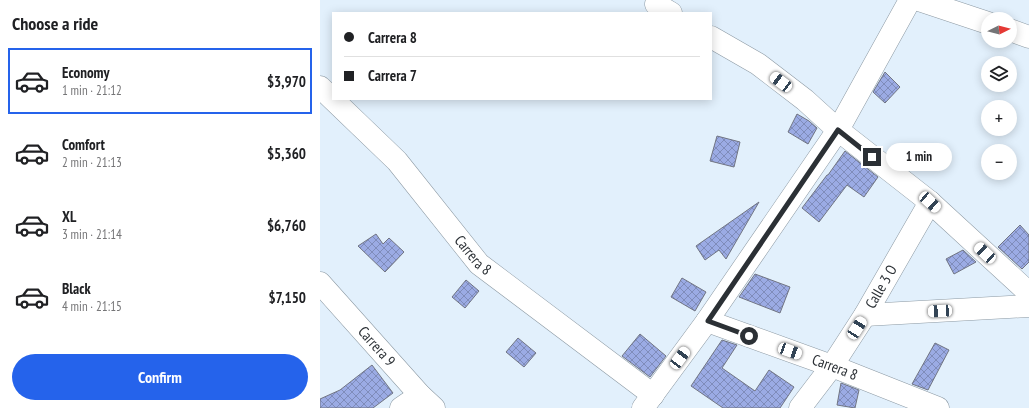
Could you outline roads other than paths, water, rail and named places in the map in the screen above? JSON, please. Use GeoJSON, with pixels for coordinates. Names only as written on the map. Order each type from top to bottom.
{"type":"FeatureCollection","features":[{"type":"Feature","properties":{"kind":"street"},"geometry":{"type":"LineString","coordinates":[[648,401],[708,321],[838,130],[910,0]]}},
{"type":"Feature","properties":{"kind":"street"},"geometry":{"type":"LineString","coordinates":[[919,0],[981,21]]}},
{"type":"Feature","properties":{"kind":"street"},"geometry":{"type":"LineString","coordinates":[[1017,33],[1029,37]]}},
{"type":"Feature","properties":{"kind":"street"},"geometry":{"type":"LineString","coordinates":[[712,38],[758,64],[805,100],[838,130],[930,202],[1029,293]]}},
{"type":"Feature","properties":{"kind":"street","name":"Carrera 8"},"geometry":{"type":"LineString","coordinates":[[320,87],[332,99]]}},
{"type":"Feature","properties":{"kind":"street","name":"Carrera 8"},"geometry":{"type":"LineString","coordinates":[[334,100],[397,161],[479,264],[648,401]]}},
{"type":"Feature","properties":{"kind":"street","name":"Calle 3 O"},"geometry":{"type":"LineString","coordinates":[[800,408],[832,366],[865,315],[930,202]]}},
{"type":"Feature","properties":{"kind":"street","name":"Carrera 9"},"geometry":{"type":"LineString","coordinates":[[320,284],[427,401]]}},
{"type":"Feature","properties":{"kind":"street"},"geometry":{"type":"LineString","coordinates":[[865,315],[1029,306]]}},
{"type":"Feature","properties":{"kind":"street","name":"Carrera 8"},"geometry":{"type":"LineString","coordinates":[[708,321],[832,366],[938,408]]}},
{"type":"Feature","properties":{"kind":"street"},"geometry":{"type":"LineString","coordinates":[[401,408],[427,401]]}}]}
